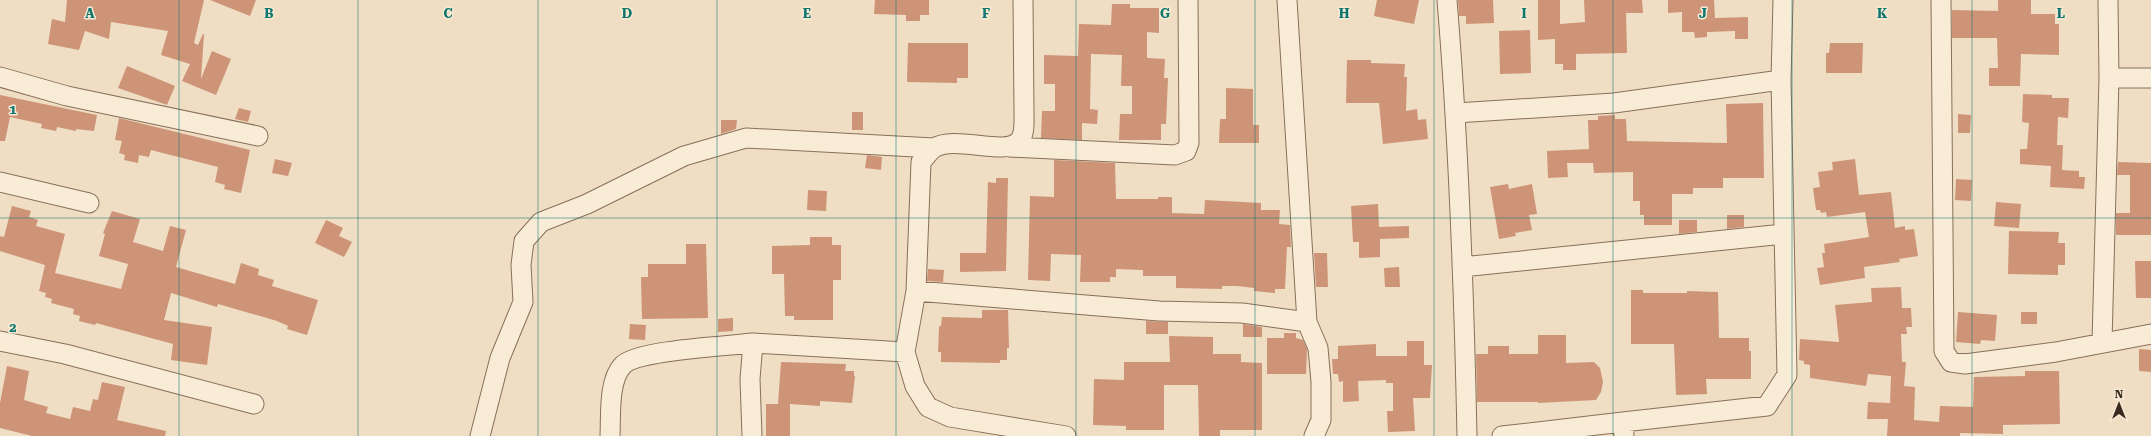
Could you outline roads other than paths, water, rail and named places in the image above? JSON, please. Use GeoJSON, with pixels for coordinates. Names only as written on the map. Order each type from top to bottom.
{"type":"FeatureCollection","features":[{"type":"Feature","properties":{"kind":"street"},"geometry":{"type":"LineString","coordinates":[[1009,147],[1020,140],[1024,130],[1023,0]]}},
{"type":"Feature","properties":{"kind":"street"},"geometry":{"type":"LineString","coordinates":[[480,436],[500,358],[523,302],[521,265],[524,241],[541,222],[586,204],[684,156],[746,138],[934,148],[956,143],[1175,155],[1186,151],[1189,143],[1188,0]]}},
{"type":"Feature","properties":{"kind":"street"},"geometry":{"type":"LineString","coordinates":[[1287,0],[1307,322],[1318,348],[1319,362],[1321,420],[1314,436]]}},
{"type":"Feature","properties":{"kind":"street"},"geometry":{"type":"LineString","coordinates":[[1447,0],[1456,113],[1467,436]]}},
{"type":"Feature","properties":{"kind":"street"},"geometry":{"type":"LineString","coordinates":[[1502,436],[1623,429],[1767,406],[1787,375],[1781,80],[1783,0]]}},
{"type":"Feature","properties":{"kind":"street"},"geometry":{"type":"LineString","coordinates":[[1941,0],[1944,351],[1951,362],[1965,364],[2056,352],[2102,342],[2151,334]]}},
{"type":"Feature","properties":{"kind":"street"},"geometry":{"type":"LineString","coordinates":[[2102,342],[2109,78],[2108,0]]}},
{"type":"Feature","properties":{"kind":"street"},"geometry":{"type":"LineString","coordinates":[[0,77],[67,96],[258,136]]}},
{"type":"Feature","properties":{"kind":"street"},"geometry":{"type":"LineString","coordinates":[[2109,78],[2151,78]]}},
{"type":"Feature","properties":{"kind":"street"},"geometry":{"type":"LineString","coordinates":[[1456,113],[1614,103],[1781,80]]}},
{"type":"Feature","properties":{"kind":"street"},"geometry":{"type":"LineString","coordinates":[[934,148],[921,162],[916,291],[905,352],[915,386],[928,407],[950,417],[1066,436]]}},
{"type":"Feature","properties":{"kind":"street"},"geometry":{"type":"LineString","coordinates":[[0,182],[89,203]]}},
{"type":"Feature","properties":{"kind":"street"},"geometry":{"type":"LineString","coordinates":[[1462,267],[1784,234]]}},
{"type":"Feature","properties":{"kind":"street"},"geometry":{"type":"LineString","coordinates":[[916,291],[1159,311],[1242,313],[1307,322]]}},
{"type":"Feature","properties":{"kind":"street"},"geometry":{"type":"LineString","coordinates":[[0,341],[65,354],[254,404]]}},
{"type":"Feature","properties":{"kind":"street"},"geometry":{"type":"LineString","coordinates":[[610,436],[613,384],[624,364],[642,356],[753,343],[905,352]]}},
{"type":"Feature","properties":{"kind":"street"},"geometry":{"type":"LineString","coordinates":[[752,436],[750,379],[753,343]]}}]}
